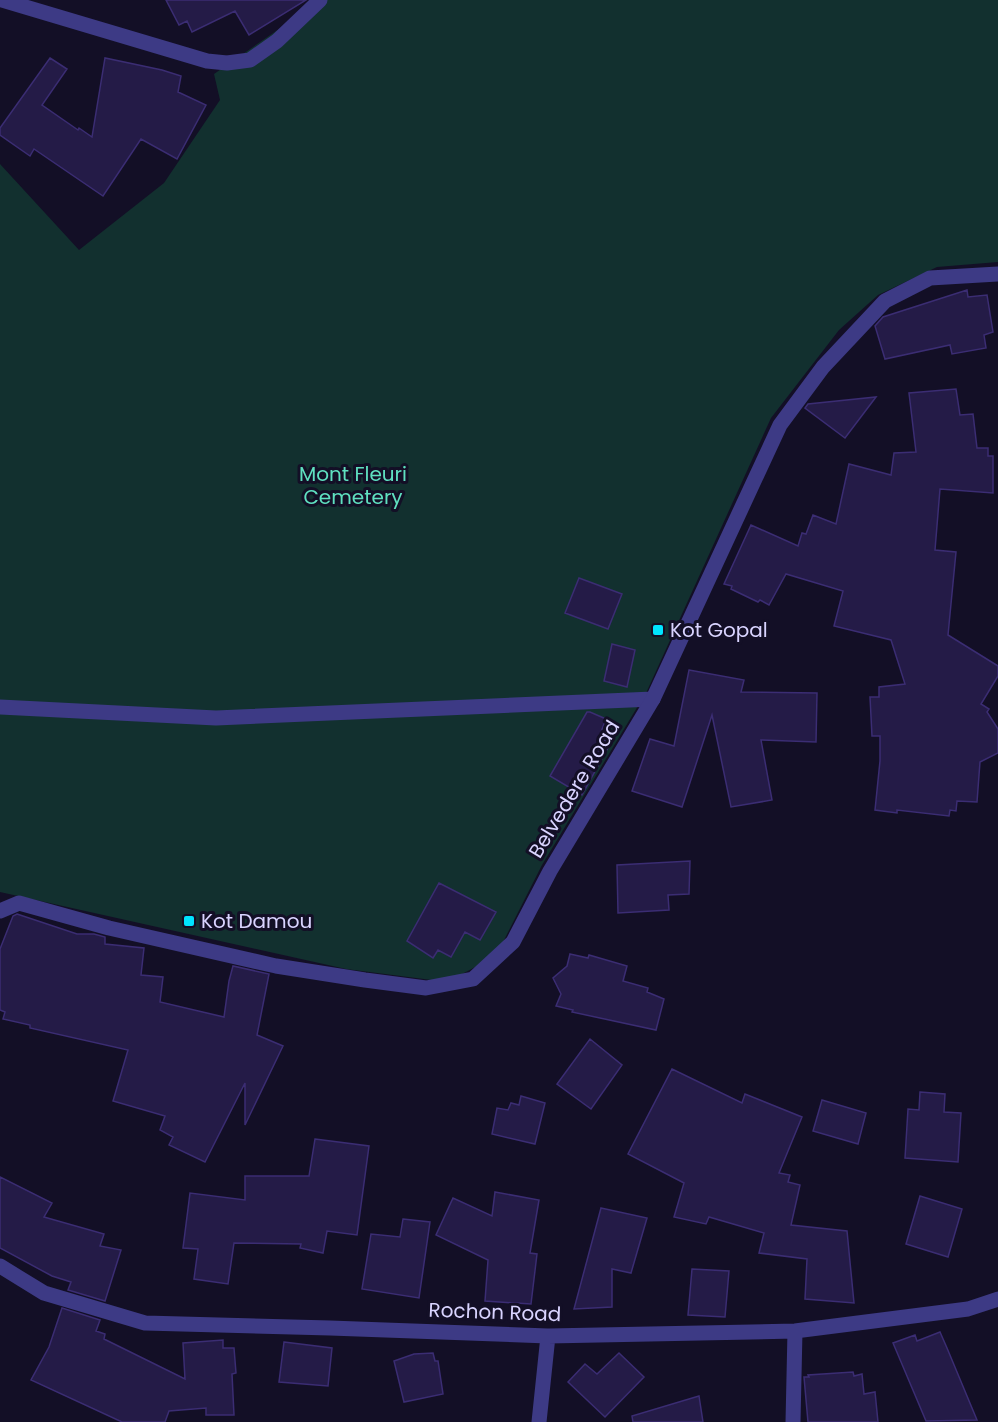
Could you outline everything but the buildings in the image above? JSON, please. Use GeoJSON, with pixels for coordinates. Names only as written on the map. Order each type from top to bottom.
{"type":"FeatureCollection","features":[{"type":"Feature","properties":{"kind":"street"},"geometry":{"type":"LineString","coordinates":[[2,0],[207,62],[226,63],[250,60],[277,41],[320,0]]}},
{"type":"Feature","properties":{"kind":"street","name":"Belvedere Road"},"geometry":{"type":"LineString","coordinates":[[0,911],[19,903],[109,928],[265,963],[366,981],[426,988],[473,979],[513,942],[550,870],[652,699],[780,425],[823,367],[885,302],[930,278],[998,274]]}},
{"type":"Feature","properties":{"kind":"street"},"geometry":{"type":"LineString","coordinates":[[0,707],[216,718],[652,699]]}},
{"type":"Feature","properties":{"kind":"street","name":"Rochon Road"},"geometry":{"type":"LineString","coordinates":[[0,1266],[44,1293],[145,1323],[548,1336],[795,1331],[968,1309],[998,1299]]}},
{"type":"Feature","properties":{"kind":"street"},"geometry":{"type":"LineString","coordinates":[[793,1422],[795,1331]]}},
{"type":"Feature","properties":{"kind":"street"},"geometry":{"type":"LineString","coordinates":[[538,1422],[548,1336]]}},
{"type":"Feature","properties":{"kind":"green space","name":"Mont Fleuri Cemetery"},"geometry":{"type":"Polygon","coordinates":[[[316,0],[998,0],[998,262],[937,267],[878,295],[839,330],[771,418],[647,691],[542,865],[496,956],[447,982],[346,969],[0,892],[0,164],[79,250],[164,183],[220,100],[214,74],[305,11],[316,0]]]}},
{"type":"Feature","properties":{"kind":"place","name":"Kot Gopal"},"geometry":{"type":"Point","coordinates":[658,630]}},
{"type":"Feature","properties":{"kind":"place","name":"Kot Damou"},"geometry":{"type":"Point","coordinates":[189,921]}}]}
